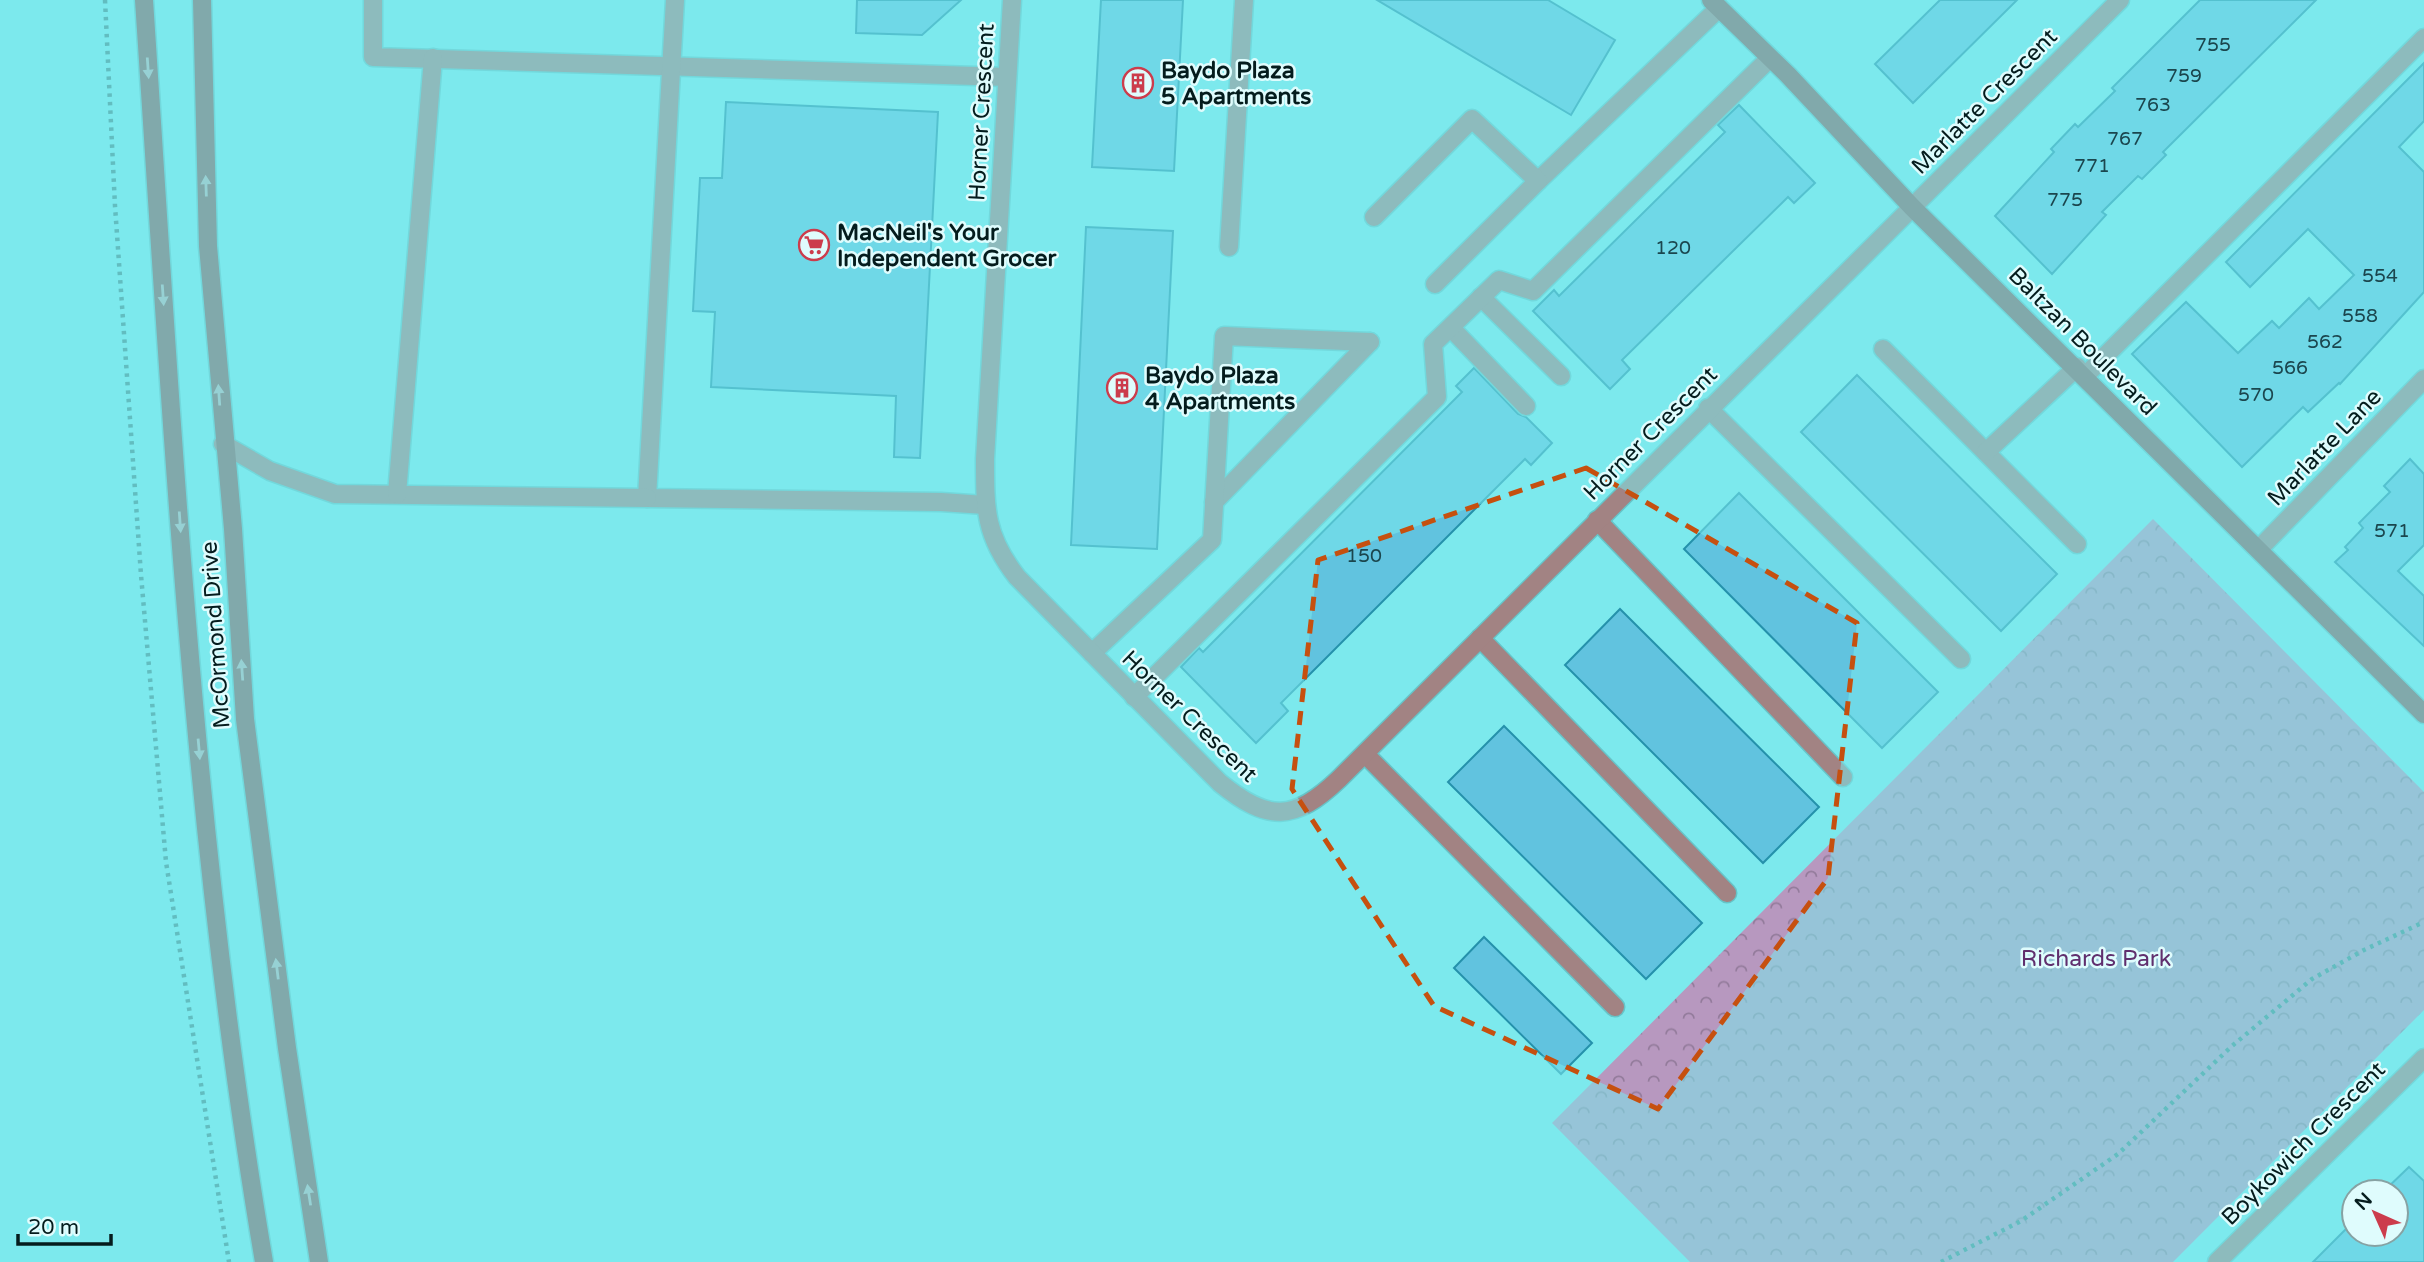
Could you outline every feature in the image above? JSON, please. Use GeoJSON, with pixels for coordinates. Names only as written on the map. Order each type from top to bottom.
{"type":"FeatureCollection","features":[{"type":"Feature","properties":{"kind":"main road","name":"McOrmond Drive"},"geometry":{"type":"LineString","coordinates":[[144,0],[169,381],[206,844],[264,1262]]}},
{"type":"Feature","properties":{"kind":"main road","name":"McOrmond Drive"},"geometry":{"type":"LineString","coordinates":[[202,0],[208,246],[223,444],[233,529],[245,719],[287,1048],[319,1262]]}},
{"type":"Feature","properties":{"kind":"main road","name":"Baltzan Boulevard"},"geometry":{"type":"LineString","coordinates":[[1715,4],[1912,207],[2081,371],[2424,714]]}},
{"type":"Feature","properties":{"kind":"street"},"geometry":{"type":"LineString","coordinates":[[373,0],[373,57],[1007,76]]}},
{"type":"Feature","properties":{"kind":"street"},"geometry":{"type":"LineString","coordinates":[[647,498],[675,0]]}},
{"type":"Feature","properties":{"kind":"street","name":"Horner Crescent"},"geometry":{"type":"LineString","coordinates":[[1012,0],[985,505],[997,552],[1017,577],[1135,697],[1220,783],[1247,806],[1286,813],[1317,800],[1912,207]]}},
{"type":"Feature","properties":{"kind":"street"},"geometry":{"type":"LineString","coordinates":[[1229,247],[1244,0]]}},
{"type":"Feature","properties":{"kind":"street","name":"Marlatte Crescent"},"geometry":{"type":"LineString","coordinates":[[1912,207],[2120,0]]}},
{"type":"Feature","properties":{"kind":"street"},"geometry":{"type":"LineString","coordinates":[[1435,284],[1715,4]]}},
{"type":"Feature","properties":{"kind":"street"},"geometry":{"type":"LineString","coordinates":[[1986,452],[2081,371],[2424,37]]}},
{"type":"Feature","properties":{"kind":"street"},"geometry":{"type":"LineString","coordinates":[[397,494],[433,58]]}},
{"type":"Feature","properties":{"kind":"street"},"geometry":{"type":"LineString","coordinates":[[1135,697],[1437,397],[1433,344],[1499,279],[1533,291],[1770,58]]}},
{"type":"Feature","properties":{"kind":"street"},"geometry":{"type":"LineString","coordinates":[[1374,217],[1472,119],[1538,181]]}},
{"type":"Feature","properties":{"kind":"street"},"geometry":{"type":"LineString","coordinates":[[1481,297],[1561,376]]}},
{"type":"Feature","properties":{"kind":"street"},"geometry":{"type":"LineString","coordinates":[[1451,328],[1526,405]]}},
{"type":"Feature","properties":{"kind":"street"},"geometry":{"type":"LineString","coordinates":[[1092,653],[1212,540],[1214,502],[1224,336],[1370,342],[1214,502]]}},
{"type":"Feature","properties":{"kind":"street"},"geometry":{"type":"LineString","coordinates":[[1883,349],[2077,544]]}},
{"type":"Feature","properties":{"kind":"street","name":"Marlatte Lane"},"geometry":{"type":"LineString","coordinates":[[2259,549],[2424,379]]}},
{"type":"Feature","properties":{"kind":"street"},"geometry":{"type":"LineString","coordinates":[[1708,408],[1961,659]]}},
{"type":"Feature","properties":{"kind":"street"},"geometry":{"type":"LineString","coordinates":[[223,444],[270,471],[335,494],[941,502],[985,505]]}},
{"type":"Feature","properties":{"kind":"street"},"geometry":{"type":"LineString","coordinates":[[1597,520],[1843,777]]}},
{"type":"Feature","properties":{"kind":"street"},"geometry":{"type":"LineString","coordinates":[[1480,638],[1727,893]]}},
{"type":"Feature","properties":{"kind":"street"},"geometry":{"type":"LineString","coordinates":[[1365,754],[1615,1007]]}},
{"type":"Feature","properties":{"kind":"street","name":"Boykowich Crescent"},"geometry":{"type":"LineString","coordinates":[[2217,1262],[2424,1058]]}},
{"type":"Feature","properties":{"kind":"path"},"geometry":{"type":"LineString","coordinates":[[105,0],[140,562],[166,862],[229,1262]]}},
{"type":"Feature","properties":{"kind":"path"},"geometry":{"type":"LineString","coordinates":[[1941,1262],[2021,1221],[2118,1154],[2232,1046],[2312,979],[2364,950],[2424,922]]}},
{"type":"Feature","properties":{"kind":"highlighted area"},"geometry":{"type":"Polygon","coordinates":[[[1586,468],[1857,623],[1828,878],[1658,1109],[1434,1006],[1292,789],[1318,560],[1586,468]]]}},
{"type":"Feature","properties":{"kind":"green space","name":"Richards Park"},"geometry":{"type":"Polygon","coordinates":[[[2153,519],[2424,792],[2424,1010],[2173,1262],[1690,1262],[1552,1123],[2153,519]]]}},
{"type":"Feature","properties":{"kind":"building"},"geometry":{"type":"Polygon","coordinates":[[[857,0],[961,0],[922,35],[856,33],[857,0]]]}},
{"type":"Feature","properties":{"kind":"building","name":"Baydo Plaza 5 Apartments"},"geometry":{"type":"Polygon","coordinates":[[[1101,0],[1183,0],[1174,171],[1092,167],[1101,0]]]}},
{"type":"Feature","properties":{"kind":"building"},"geometry":{"type":"Polygon","coordinates":[[[1377,0],[1548,0],[1615,40],[1571,115],[1377,0]]]}},
{"type":"Feature","properties":{"kind":"building"},"geometry":{"type":"Polygon","coordinates":[[[1940,0],[2017,0],[1913,103],[1875,64],[1940,0]]]}},
{"type":"Feature","properties":{"kind":"building"},"geometry":{"type":"Polygon","coordinates":[[[2200,0],[2316,0],[2163,152],[2166,155],[2142,179],[2138,176],[2102,212],[2106,215],[2052,274],[1995,216],[2054,152],[2051,149],[2075,124],[2078,127],[2115,91],[2112,88],[2200,0]]]}},
{"type":"Feature","properties":{"kind":"building"},"geometry":{"type":"Polygon","coordinates":[[[2424,63],[2424,121],[2399,147],[2424,172],[2424,292],[2340,384],[2308,412],[2303,407],[2242,467],[2132,354],[2186,302],[2238,353],[2272,321],[2279,328],[2309,298],[2319,309],[2354,275],[2308,229],[2250,287],[2226,262],[2424,63]]]}},
{"type":"Feature","properties":{"kind":"building","name":"MacNeil's Your Independent Grocer"},"geometry":{"type":"Polygon","coordinates":[[[726,102],[938,112],[920,458],[894,457],[896,396],[711,387],[715,312],[693,311],[700,178],[722,178],[726,102]]]}},
{"type":"Feature","properties":{"kind":"building"},"geometry":{"type":"Polygon","coordinates":[[[1739,105],[1815,183],[1794,203],[1788,197],[1622,360],[1630,369],[1610,389],[1533,311],[1554,290],[1559,296],[1725,132],[1718,125],[1739,105]]]}},
{"type":"Feature","properties":{"kind":"building","name":"Baydo Plaza 4 Apartments"},"geometry":{"type":"Polygon","coordinates":[[[1086,227],[1173,231],[1157,549],[1071,545],[1086,227]]]}},
{"type":"Feature","properties":{"kind":"building"},"geometry":{"type":"Polygon","coordinates":[[[1474,368],[1518,414],[1526,417],[1552,443],[1531,465],[1525,459],[1281,703],[1288,711],[1256,743],[1181,667],[1199,648],[1203,652],[1462,392],[1456,386],[1474,368]]]}},
{"type":"Feature","properties":{"kind":"building"},"geometry":{"type":"Polygon","coordinates":[[[1857,375],[2057,574],[2001,631],[1801,432],[1857,375]]]}},
{"type":"Feature","properties":{"kind":"building"},"geometry":{"type":"Polygon","coordinates":[[[2410,459],[2424,474],[2424,545],[2398,571],[2424,596],[2424,646],[2335,562],[2348,550],[2345,547],[2363,528],[2359,523],[2390,492],[2384,486],[2410,459]]]}},
{"type":"Feature","properties":{"kind":"building"},"geometry":{"type":"Polygon","coordinates":[[[1739,493],[1938,692],[1882,748],[1684,549],[1739,493]]]}},
{"type":"Feature","properties":{"kind":"building"},"geometry":{"type":"Polygon","coordinates":[[[1620,609],[1819,807],[1763,863],[1565,665],[1620,609]]]}},
{"type":"Feature","properties":{"kind":"building"},"geometry":{"type":"Polygon","coordinates":[[[1504,726],[1702,923],[1646,979],[1448,782],[1504,726]]]}},
{"type":"Feature","properties":{"kind":"building"},"geometry":{"type":"Polygon","coordinates":[[[1484,937],[1592,1043],[1561,1074],[1454,968],[1484,937]]]}},
{"type":"Feature","properties":{"kind":"building"},"geometry":{"type":"Polygon","coordinates":[[[2409,1167],[2424,1181],[2424,1262],[2313,1262],[2340,1235],[2340,1248],[2410,1248],[2410,1178],[2398,1178],[2409,1167]]]}},
{"type":"Feature","properties":{"kind":"place","name":"Baydo Plaza 5 Apartments"},"geometry":{"type":"Point","coordinates":[1138,83]}},
{"type":"Feature","properties":{"kind":"place","name":"MacNeil's Your Independent Grocer"},"geometry":{"type":"Point","coordinates":[814,245]}},
{"type":"Feature","properties":{"kind":"place","name":"Baydo Plaza 4 Apartments"},"geometry":{"type":"Point","coordinates":[1122,388]}}]}
